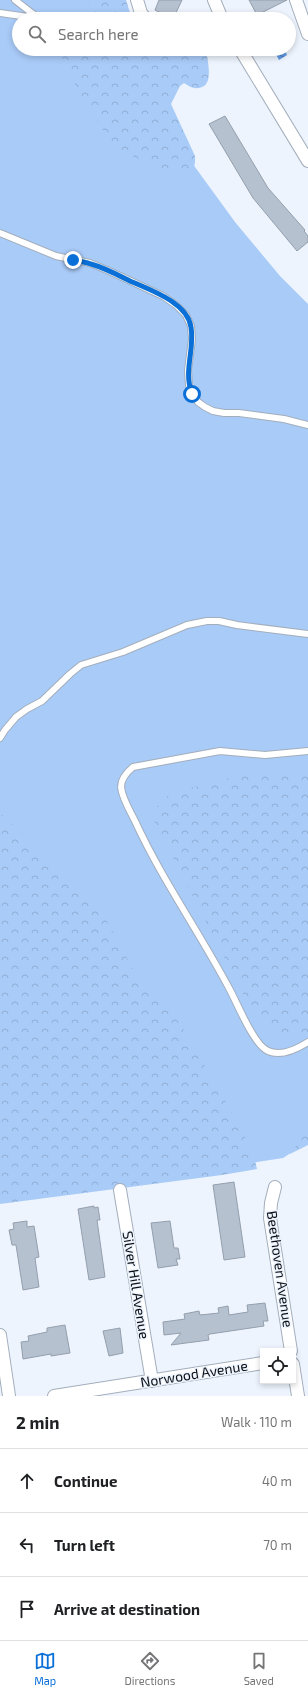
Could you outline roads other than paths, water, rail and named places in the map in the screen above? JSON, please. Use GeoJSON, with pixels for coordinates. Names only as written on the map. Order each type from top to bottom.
{"type":"FeatureCollection","features":[{"type":"Feature","properties":{"kind":"street"},"geometry":{"type":"LineString","coordinates":[[137,0],[141,12]]}},
{"type":"Feature","properties":{"kind":"street"},"geometry":{"type":"LineString","coordinates":[[214,0],[219,12]]}},
{"type":"Feature","properties":{"kind":"street"},"geometry":{"type":"LineString","coordinates":[[296,0],[308,34]]}},
{"type":"Feature","properties":{"kind":"street"},"geometry":{"type":"LineString","coordinates":[[244,56],[308,161]]}},
{"type":"Feature","properties":{"kind":"street","name":"Beethoven Avenue"},"geometry":{"type":"LineString","coordinates":[[275,1188],[271,1203],[270,1218],[291,1348]]}},
{"type":"Feature","properties":{"kind":"street","name":"Silver Hill Avenue"},"geometry":{"type":"LineString","coordinates":[[120,1190],[152,1381]]}},
{"type":"Feature","properties":{"kind":"street"},"geometry":{"type":"LineString","coordinates":[[0,1335],[9,1396]]}},
{"type":"Feature","properties":{"kind":"street","name":"Norwood Avenue"},"geometry":{"type":"LineString","coordinates":[[54,1396],[125,1391],[152,1381],[260,1364]]}},
{"type":"Feature","properties":{"kind":"street"},"geometry":{"type":"LineString","coordinates":[[296,1383],[298,1396]]}},
{"type":"Feature","properties":{"kind":"lane"},"geometry":{"type":"LineString","coordinates":[[15,0],[30,12]]}},
{"type":"Feature","properties":{"kind":"lane"},"geometry":{"type":"LineString","coordinates":[[0,13],[12,15]]}},
{"type":"Feature","properties":{"kind":"lane"},"geometry":{"type":"LineString","coordinates":[[0,233],[56,256],[90,263],[163,296],[176,305],[186,315],[191,326],[192,339],[188,370],[189,385],[195,398],[205,407],[213,411],[224,413],[239,413],[284,419],[308,425]]}},
{"type":"Feature","properties":{"kind":"lane"},"geometry":{"type":"LineString","coordinates":[[0,738],[16,718],[27,709],[42,701],[81,665],[123,652],[187,625],[207,621],[219,621],[243,626],[308,634]]}},
{"type":"Feature","properties":{"kind":"lane"},"geometry":{"type":"LineString","coordinates":[[308,751],[265,754],[220,751],[133,767],[123,777],[121,788],[146,844],[167,883],[222,975],[256,1040],[269,1051],[278,1053],[289,1051],[308,1042]]}},
{"type":"Feature","properties":{"kind":"water"},"geometry":{"type":"Polygon","coordinates":[[[277,56],[285,56],[279,60],[277,56]]]}}]}
